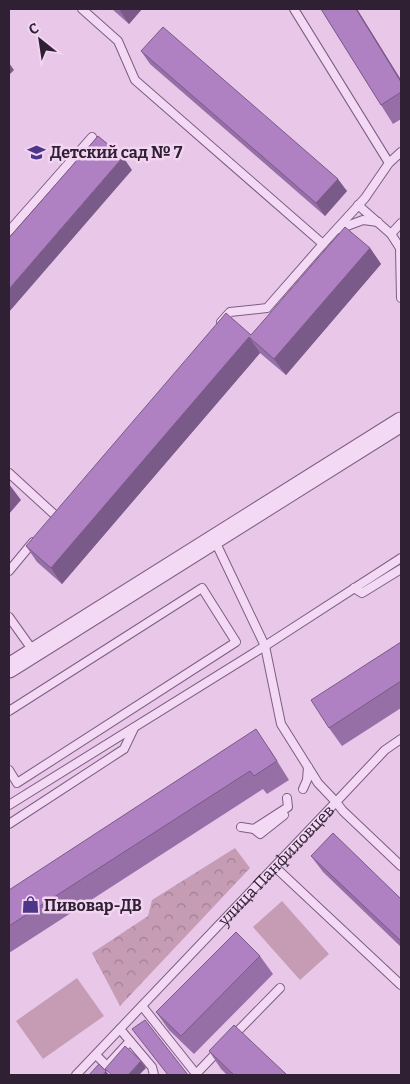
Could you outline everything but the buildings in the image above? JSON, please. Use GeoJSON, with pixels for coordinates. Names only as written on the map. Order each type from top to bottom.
{"type":"FeatureCollection","features":[{"type":"Feature","properties":{"kind":"street"},"geometry":{"type":"LineString","coordinates":[[9,668],[401,422]]}},
{"type":"Feature","properties":{"kind":"lane"},"geometry":{"type":"LineString","coordinates":[[82,9],[118,40],[135,80],[323,244]]}},
{"type":"Feature","properties":{"kind":"lane"},"geometry":{"type":"LineString","coordinates":[[294,9],[389,163]]}},
{"type":"Feature","properties":{"kind":"lane"},"geometry":{"type":"LineString","coordinates":[[9,231],[92,137]]}},
{"type":"Feature","properties":{"kind":"lane"},"geometry":{"type":"LineString","coordinates":[[217,327],[230,312],[267,308],[358,205],[389,163],[401,152]]}},
{"type":"Feature","properties":{"kind":"lane"},"geometry":{"type":"LineString","coordinates":[[358,205],[391,234],[400,248],[401,298]]}},
{"type":"Feature","properties":{"kind":"lane"},"geometry":{"type":"LineString","coordinates":[[334,232],[363,220],[378,222]]}},
{"type":"Feature","properties":{"kind":"lane"},"geometry":{"type":"LineString","coordinates":[[391,234],[401,223]]}},
{"type":"Feature","properties":{"kind":"lane"},"geometry":{"type":"LineString","coordinates":[[9,473],[56,516]]}},
{"type":"Feature","properties":{"kind":"lane"},"geometry":{"type":"LineString","coordinates":[[50,523],[62,508]]}},
{"type":"Feature","properties":{"kind":"lane"},"geometry":{"type":"LineString","coordinates":[[9,571],[38,536]]}},
{"type":"Feature","properties":{"kind":"lane","name":"улица Панфиловцев"},"geometry":{"type":"LineString","coordinates":[[214,539],[265,646],[281,724],[320,786],[343,811],[401,866]]}},
{"type":"Feature","properties":{"kind":"lane"},"geometry":{"type":"LineString","coordinates":[[9,805],[265,646],[401,558]]}},
{"type":"Feature","properties":{"kind":"lane"},"geometry":{"type":"LineString","coordinates":[[354,588],[362,593],[401,569]]}},
{"type":"Feature","properties":{"kind":"lane"},"geometry":{"type":"LineString","coordinates":[[9,711],[202,588],[236,642],[16,783],[9,770]]}},
{"type":"Feature","properties":{"kind":"lane"},"geometry":{"type":"LineString","coordinates":[[9,617],[34,652]]}},
{"type":"Feature","properties":{"kind":"lane"},"geometry":{"type":"LineString","coordinates":[[9,824],[124,749],[135,726]]}},
{"type":"Feature","properties":{"kind":"lane"},"geometry":{"type":"LineString","coordinates":[[333,799],[385,750],[401,739]]}},
{"type":"Feature","properties":{"kind":"lane"},"geometry":{"type":"LineString","coordinates":[[308,767],[306,787],[320,786]]}},
{"type":"Feature","properties":{"kind":"lane","name":"улица Панфиловцев"},"geometry":{"type":"LineString","coordinates":[[76,1075],[327,812],[333,799]]}},
{"type":"Feature","properties":{"kind":"lane"},"geometry":{"type":"LineString","coordinates":[[242,828],[254,829],[288,803]]}},
{"type":"Feature","properties":{"kind":"lane"},"geometry":{"type":"LineString","coordinates":[[275,867],[401,985]]}},
{"type":"Feature","properties":{"kind":"lane"},"geometry":{"type":"LineString","coordinates":[[142,1006],[197,1074],[280,988]]}},
{"type":"Feature","properties":{"kind":"lane"},"geometry":{"type":"LineString","coordinates":[[120,1029],[152,1067],[154,1075]]}},
{"type":"Feature","properties":{"kind":"lane"},"geometry":{"type":"LineString","coordinates":[[96,1055],[107,1066],[130,1041]]}},
{"type":"Feature","properties":{"kind":"green space"},"geometry":{"type":"Polygon","coordinates":[[[235,848],[250,868],[120,1006],[92,953],[148,916],[152,900],[235,848]]]}},
{"type":"Feature","properties":{"kind":"green space"},"geometry":{"type":"Polygon","coordinates":[[[282,901],[329,954],[300,980],[253,927],[282,901]]]}},
{"type":"Feature","properties":{"kind":"green space"},"geometry":{"type":"Polygon","coordinates":[[[77,978],[104,1016],[43,1059],[16,1021],[77,978]]]}},
{"type":"Feature","properties":{"kind":"place","name":"Детский сад № 7"},"geometry":{"type":"Point","coordinates":[36,152]}},
{"type":"Feature","properties":{"kind":"place","name":"Пивовар-ДВ"},"geometry":{"type":"Point","coordinates":[30,905]}}]}
